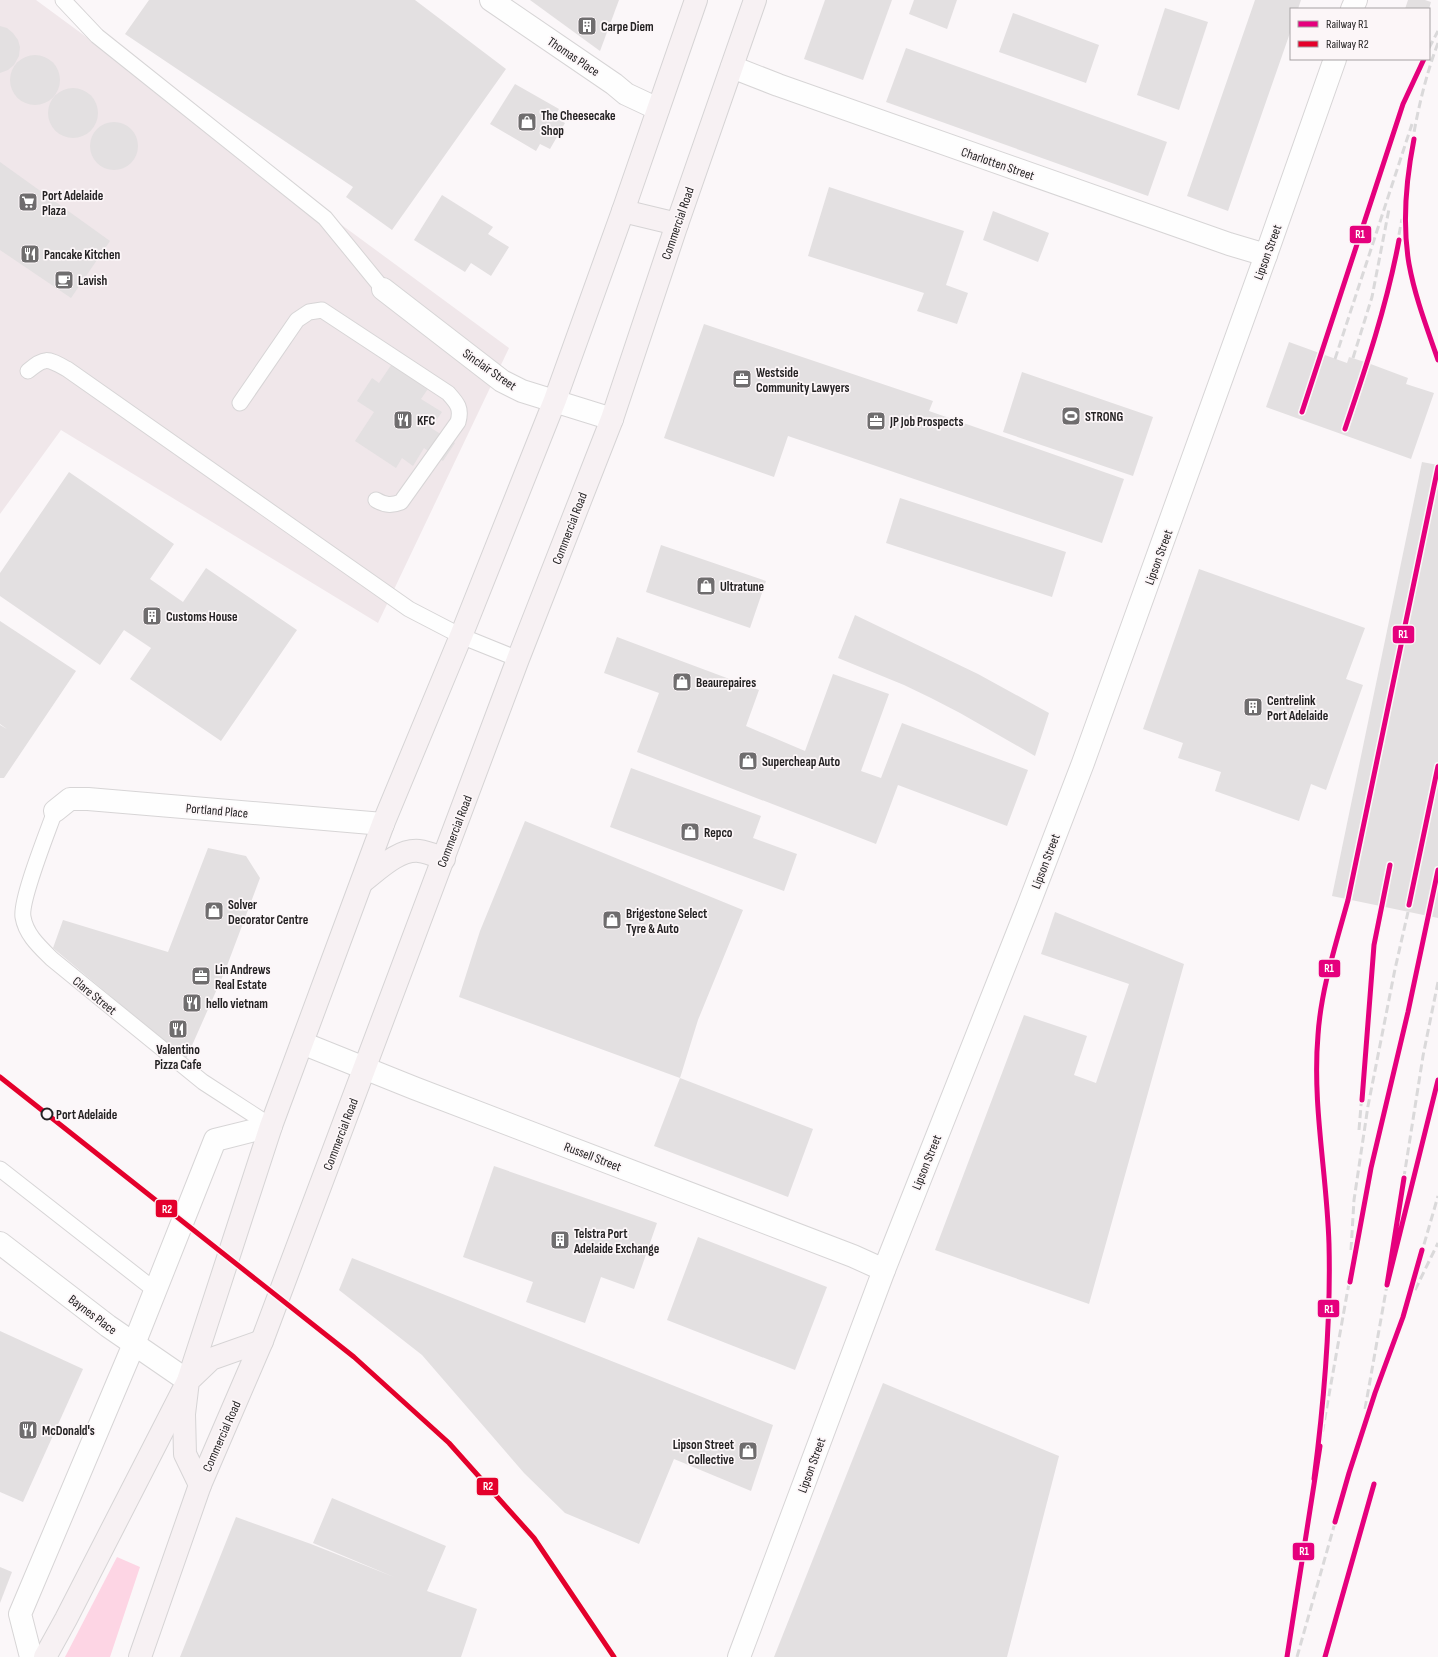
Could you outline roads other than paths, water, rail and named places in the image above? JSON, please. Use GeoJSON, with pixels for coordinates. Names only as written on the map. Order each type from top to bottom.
{"type":"FeatureCollection","features":[{"type":"Feature","properties":{"kind":"main road"},"geometry":{"type":"LineString","coordinates":[[45,1657],[188,1381],[271,1126],[383,824],[461,636],[554,400],[623,211],[696,0]]}},
{"type":"Feature","properties":{"kind":"main road","name":"Commercial Road"},"geometry":{"type":"LineString","coordinates":[[140,1657],[200,1485],[262,1341],[518,659],[612,418],[677,224],[755,0]]}},
{"type":"Feature","properties":{"kind":"main road"},"geometry":{"type":"LineString","coordinates":[[623,211],[677,224]]}},
{"type":"Feature","properties":{"kind":"main road"},"geometry":{"type":"LineString","coordinates":[[362,882],[393,858],[407,853],[419,851],[444,859]]}},
{"type":"Feature","properties":{"kind":"main road"},"geometry":{"type":"LineString","coordinates":[[200,1485],[185,1454],[184,1414],[188,1381],[211,1359],[262,1341]]}},
{"type":"Feature","properties":{"kind":"street","name":"Thomas Place"},"geometry":{"type":"LineString","coordinates":[[491,0],[614,84],[626,94],[658,109]]}},
{"type":"Feature","properties":{"kind":"street","name":"Lipson Street"},"geometry":{"type":"LineString","coordinates":[[739,1657],[884,1270],[1027,909],[1083,763],[1335,60]]}},
{"type":"Feature","properties":{"kind":"street","name":"Charlotten Street"},"geometry":{"type":"LineString","coordinates":[[732,67],[786,88],[1229,244],[1266,255]]}},
{"type":"Feature","properties":{"kind":"street","name":"Sinclair Street"},"geometry":{"type":"LineString","coordinates":[[383,289],[502,381],[522,391],[612,418]]}},
{"type":"Feature","properties":{"kind":"street","name":"Portland Place"},"geometry":{"type":"LineString","coordinates":[[55,811],[70,799],[88,799],[383,824]]}},
{"type":"Feature","properties":{"kind":"street","name":"Russell Street"},"geometry":{"type":"LineString","coordinates":[[302,1043],[846,1253],[884,1270]]}},
{"type":"Feature","properties":{"kind":"street"},"geometry":{"type":"LineString","coordinates":[[31,1657],[20,1614],[156,1291],[215,1140],[271,1126]]}},
{"type":"Feature","properties":{"kind":"street","name":"Baynes Place"},"geometry":{"type":"LineString","coordinates":[[0,1243],[108,1326],[188,1381]]}},
{"type":"Feature","properties":{"kind":"lane"},"geometry":{"type":"LineString","coordinates":[[63,0],[97,36],[325,218],[383,289]]}},
{"type":"Feature","properties":{"kind":"lane"},"geometry":{"type":"LineString","coordinates":[[240,403],[297,320],[309,312],[322,310],[448,393],[456,402],[461,413],[458,422],[401,502],[392,506],[384,505],[376,500]]}},
{"type":"Feature","properties":{"kind":"lane"},"geometry":{"type":"LineString","coordinates":[[28,371],[38,362],[51,360],[67,369],[409,609],[461,636],[518,659]]}},
{"type":"Feature","properties":{"kind":"lane","name":"Clare Street"},"geometry":{"type":"LineString","coordinates":[[55,811],[26,895],[23,916],[32,940],[52,959],[203,1082],[271,1126]]}},
{"type":"Feature","properties":{"kind":"lane"},"geometry":{"type":"LineString","coordinates":[[0,1169],[156,1291]]}},
{"type":"Feature","properties":{"kind":"railway"},"geometry":{"type":"LineString","coordinates":[[1430,46],[1438,31]]}},
{"type":"Feature","properties":{"kind":"railway"},"geometry":{"type":"LineString","coordinates":[[1438,43],[1422,94],[1416,123],[1407,182],[1406,211],[1406,239],[1409,264],[1422,313],[1438,360]]}},
{"type":"Feature","properties":{"kind":"railway"},"geometry":{"type":"LineString","coordinates":[[1321,354],[1403,104],[1424,60]]}},
{"type":"Feature","properties":{"kind":"railway"},"geometry":{"type":"LineString","coordinates":[[1335,359],[1412,124]]}},
{"type":"Feature","properties":{"kind":"railway"},"geometry":{"type":"LineString","coordinates":[[1353,358],[1372,297],[1389,209]]}},
{"type":"Feature","properties":{"kind":"railway"},"geometry":{"type":"LineString","coordinates":[[1368,363],[1388,292],[1402,219]]}},
{"type":"Feature","properties":{"kind":"railway"},"geometry":{"type":"LineString","coordinates":[[1323,1402],[1329,1322],[1330,1261],[1318,1113],[1318,1035],[1322,1001],[1348,900]]}},
{"type":"Feature","properties":{"kind":"railway"},"geometry":{"type":"LineString","coordinates":[[1359,1130],[1374,945],[1382,907]]}},
{"type":"Feature","properties":{"kind":"railway"},"geometry":{"type":"LineString","coordinates":[[1351,1250],[1354,1200],[1368,1106],[1395,969],[1408,912]]}},
{"type":"Feature","properties":{"kind":"railway"},"geometry":{"type":"LineString","coordinates":[[1287,1657],[1314,1479],[1347,1294],[1371,1168],[1408,1012],[1428,916]]}},
{"type":"Feature","properties":{"kind":"railway"},"geometry":{"type":"LineString","coordinates":[[1438,982],[1423,1056],[1387,1285],[1438,1080]]}},
{"type":"Feature","properties":{"kind":"railway"},"geometry":{"type":"LineString","coordinates":[[1297,1657],[1349,1473],[1375,1393],[1403,1317],[1438,1196]]}},
{"type":"Feature","properties":{"kind":"railway"},"geometry":{"type":"LineString","coordinates":[[1415,1290],[1438,1243]]}},
{"type":"Feature","properties":{"kind":"railway"},"geometry":{"type":"LineString","coordinates":[[1365,1409],[1387,1285]]}},
{"type":"Feature","properties":{"kind":"rail line","name":"R1"},"geometry":{"type":"LineString","coordinates":[[1302,412],[1403,104],[1424,60]]}},
{"type":"Feature","properties":{"kind":"rail line","name":"R1"},"geometry":{"type":"LineString","coordinates":[[1414,139],[1407,186],[1405,217],[1407,249],[1415,288],[1438,360]]}},
{"type":"Feature","properties":{"kind":"rail line","name":"R1"},"geometry":{"type":"LineString","coordinates":[[1345,429],[1382,312],[1399,240]]}},
{"type":"Feature","properties":{"kind":"rail line","name":"R1"},"geometry":{"type":"LineString","coordinates":[[1314,1479],[1321,1421],[1329,1303],[1328,1218],[1317,1087],[1318,1035],[1322,1001],[1348,900],[1438,467]]}},
{"type":"Feature","properties":{"kind":"rail line","name":"R1"},"geometry":{"type":"LineString","coordinates":[[1409,905],[1438,766]]}},
{"type":"Feature","properties":{"kind":"rail line","name":"R1"},"geometry":{"type":"LineString","coordinates":[[1362,1100],[1374,945],[1390,865]]}},
{"type":"Feature","properties":{"kind":"rail line","name":"R1"},"geometry":{"type":"LineString","coordinates":[[1350,1282],[1371,1168],[1408,1012],[1438,870]]}},
{"type":"Feature","properties":{"kind":"rail line","name":"R2"},"geometry":{"type":"LineString","coordinates":[[0,1077],[354,1357],[449,1443],[534,1538],[614,1657]]}},
{"type":"Feature","properties":{"kind":"rail line","name":"R1"},"geometry":{"type":"LineString","coordinates":[[1404,1178],[1387,1285],[1438,1080]]}},
{"type":"Feature","properties":{"kind":"rail line","name":"R1"},"geometry":{"type":"LineString","coordinates":[[1335,1522],[1375,1393],[1403,1317],[1422,1250]]}},
{"type":"Feature","properties":{"kind":"rail line","name":"R1"},"geometry":{"type":"LineString","coordinates":[[1287,1657],[1320,1446]]}},
{"type":"Feature","properties":{"kind":"rail line","name":"R1"},"geometry":{"type":"LineString","coordinates":[[1325,1657],[1374,1484]]}},
{"type":"Feature","properties":{"kind":"place","name":"Carpe Diem"},"geometry":{"type":"Point","coordinates":[587,26]}},
{"type":"Feature","properties":{"kind":"place","name":"The Cheesecake Shop"},"geometry":{"type":"Point","coordinates":[527,122]}},
{"type":"Feature","properties":{"kind":"place","name":"Port Adelaide Plaza"},"geometry":{"type":"Point","coordinates":[28,202]}},
{"type":"Feature","properties":{"kind":"place","name":"Pancake Kitchen"},"geometry":{"type":"Point","coordinates":[30,254]}},
{"type":"Feature","properties":{"kind":"place","name":"Lavish"},"geometry":{"type":"Point","coordinates":[64,280]}},
{"type":"Feature","properties":{"kind":"place","name":"Westside Community Lawyers"},"geometry":{"type":"Point","coordinates":[742,379]}},
{"type":"Feature","properties":{"kind":"place","name":"STRONG"},"geometry":{"type":"Point","coordinates":[1071,416]}},
{"type":"Feature","properties":{"kind":"place","name":"KFC"},"geometry":{"type":"Point","coordinates":[403,420]}},
{"type":"Feature","properties":{"kind":"place","name":"JP Job Prospects"},"geometry":{"type":"Point","coordinates":[876,421]}},
{"type":"Feature","properties":{"kind":"place","name":"Ultratune"},"geometry":{"type":"Point","coordinates":[706,586]}},
{"type":"Feature","properties":{"kind":"place","name":"Customs House"},"geometry":{"type":"Point","coordinates":[152,616]}},
{"type":"Feature","properties":{"kind":"place","name":"Beaurepaires"},"geometry":{"type":"Point","coordinates":[682,682]}},
{"type":"Feature","properties":{"kind":"place","name":"Centrelink Port Adelaide"},"geometry":{"type":"Point","coordinates":[1253,707]}},
{"type":"Feature","properties":{"kind":"place","name":"Supercheap Auto"},"geometry":{"type":"Point","coordinates":[748,761]}},
{"type":"Feature","properties":{"kind":"place","name":"Repco"},"geometry":{"type":"Point","coordinates":[690,832]}},
{"type":"Feature","properties":{"kind":"place","name":"Solver Decorator Centre"},"geometry":{"type":"Point","coordinates":[214,911]}},
{"type":"Feature","properties":{"kind":"place","name":"Brigestone Select Tyre & Auto"},"geometry":{"type":"Point","coordinates":[612,920]}},
{"type":"Feature","properties":{"kind":"place","name":"Lin Andrews Real Estate"},"geometry":{"type":"Point","coordinates":[201,976]}},
{"type":"Feature","properties":{"kind":"place","name":"hello vietnam"},"geometry":{"type":"Point","coordinates":[192,1003]}},
{"type":"Feature","properties":{"kind":"place","name":"Valentino Pizza Cafe"},"geometry":{"type":"Point","coordinates":[178,1029]}},
{"type":"Feature","properties":{"kind":"place","name":"Port Adelaide"},"geometry":{"type":"Point","coordinates":[47,1114]}},
{"type":"Feature","properties":{"kind":"place","name":"Telstra Port Adelaide Exchange"},"geometry":{"type":"Point","coordinates":[560,1240]}},
{"type":"Feature","properties":{"kind":"place","name":"McDonald's"},"geometry":{"type":"Point","coordinates":[28,1430]}},
{"type":"Feature","properties":{"kind":"place","name":"Lipson Street Collective"},"geometry":{"type":"Point","coordinates":[748,1451]}}]}
